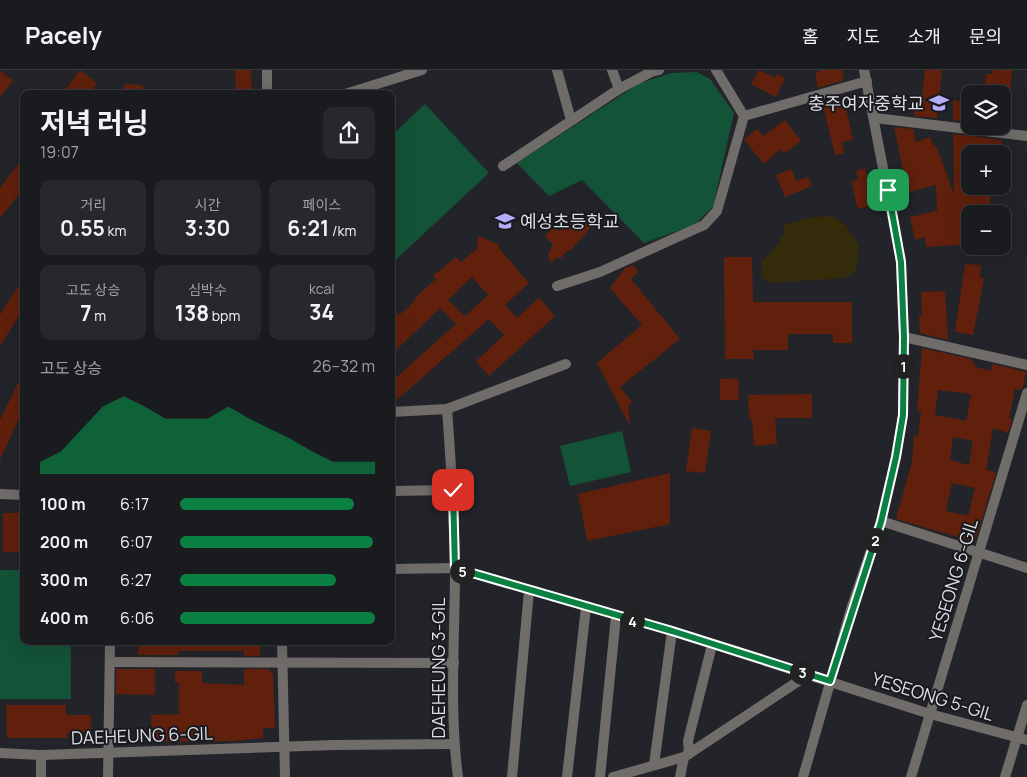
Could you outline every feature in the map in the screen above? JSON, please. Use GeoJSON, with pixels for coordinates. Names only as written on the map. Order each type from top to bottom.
{"type":"FeatureCollection","features":[{"type":"Feature","properties":{"kind":"street"},"geometry":{"type":"LineString","coordinates":[[267,70],[267,90]]}},
{"type":"Feature","properties":{"kind":"street"},"geometry":{"type":"LineString","coordinates":[[358,90],[422,70]]}},
{"type":"Feature","properties":{"kind":"street"},"geometry":{"type":"LineString","coordinates":[[557,70],[571,120]]}},
{"type":"Feature","properties":{"kind":"street"},"geometry":{"type":"LineString","coordinates":[[612,70],[619,89]]}},
{"type":"Feature","properties":{"kind":"street"},"geometry":{"type":"LineString","coordinates":[[503,166],[619,89],[651,72],[659,70]]}},
{"type":"Feature","properties":{"kind":"street"},"geometry":{"type":"LineString","coordinates":[[557,286],[600,272],[704,225],[718,212],[744,116],[716,70]]}},
{"type":"Feature","properties":{"kind":"street"},"geometry":{"type":"LineString","coordinates":[[803,777],[830,681],[881,522],[896,457],[903,415],[904,337],[901,262],[875,118],[864,70]]}},
{"type":"Feature","properties":{"kind":"street"},"geometry":{"type":"LineString","coordinates":[[744,116],[867,82]]}},
{"type":"Feature","properties":{"kind":"street"},"geometry":{"type":"LineString","coordinates":[[875,118],[1027,136]]}},
{"type":"Feature","properties":{"kind":"street"},"geometry":{"type":"LineString","coordinates":[[904,337],[1027,366]]}},
{"type":"Feature","properties":{"kind":"street"},"geometry":{"type":"LineString","coordinates":[[395,412],[447,409],[566,364]]}},
{"type":"Feature","properties":{"kind":"street","name":"YESEONG 6-GIL"},"geometry":{"type":"LineString","coordinates":[[911,777],[1027,393]]}},
{"type":"Feature","properties":{"kind":"street","name":"DAEHEUNG 3-GIL"},"geometry":{"type":"LineString","coordinates":[[447,409],[453,490],[455,568],[454,744],[458,777]]}},
{"type":"Feature","properties":{"kind":"street"},"geometry":{"type":"LineString","coordinates":[[395,491],[453,490]]}},
{"type":"Feature","properties":{"kind":"street"},"geometry":{"type":"LineString","coordinates":[[0,494],[20,495]]}},
{"type":"Feature","properties":{"kind":"street"},"geometry":{"type":"LineString","coordinates":[[881,522],[1027,568]]}},
{"type":"Feature","properties":{"kind":"street","name":"YESEONG 5-GIL"},"geometry":{"type":"LineString","coordinates":[[395,569],[455,568],[672,631],[930,714],[1022,739]]}},
{"type":"Feature","properties":{"kind":"street"},"geometry":{"type":"LineString","coordinates":[[512,777],[529,591]]}},
{"type":"Feature","properties":{"kind":"street"},"geometry":{"type":"LineString","coordinates":[[567,777],[586,607]]}},
{"type":"Feature","properties":{"kind":"street"},"geometry":{"type":"LineString","coordinates":[[600,777],[616,616]]}},
{"type":"Feature","properties":{"kind":"street"},"geometry":{"type":"LineString","coordinates":[[654,765],[672,631]]}},
{"type":"Feature","properties":{"kind":"street"},"geometry":{"type":"LineString","coordinates":[[108,777],[110,645]]}},
{"type":"Feature","properties":{"kind":"street"},"geometry":{"type":"LineString","coordinates":[[282,645],[285,777]]}},
{"type":"Feature","properties":{"kind":"street"},"geometry":{"type":"LineString","coordinates":[[680,777],[712,645]]}},
{"type":"Feature","properties":{"kind":"street"},"geometry":{"type":"LineString","coordinates":[[110,662],[454,663]]}},
{"type":"Feature","properties":{"kind":"street"},"geometry":{"type":"LineString","coordinates":[[613,777],[686,756],[809,674]]}},
{"type":"Feature","properties":{"kind":"street"},"geometry":{"type":"LineString","coordinates":[[1005,777],[1022,739],[1027,705]]}},
{"type":"Feature","properties":{"kind":"street","name":"DAEHEUNG 6-GIL"},"geometry":{"type":"LineString","coordinates":[[0,753],[41,755],[284,747],[454,744]]}},
{"type":"Feature","properties":{"kind":"street"},"geometry":{"type":"LineString","coordinates":[[41,755],[41,777]]}},
{"type":"Feature","properties":{"kind":"green space"},"geometry":{"type":"Polygon","coordinates":[[[697,72],[710,79],[734,113],[713,207],[694,225],[644,243],[582,180],[549,196],[517,163],[640,83],[672,73],[697,72]]]}},
{"type":"Feature","properties":{"kind":"green space"},"geometry":{"type":"Polygon","coordinates":[[[425,104],[489,173],[395,260],[395,132],[425,104]]]}},
{"type":"Feature","properties":{"kind":"green space"},"geometry":{"type":"Polygon","coordinates":[[[622,431],[631,472],[570,486],[560,446],[622,431]]]}},
{"type":"Feature","properties":{"kind":"green space"},"geometry":{"type":"Polygon","coordinates":[[[0,570],[20,570],[20,645],[71,645],[71,699],[0,699],[0,570]]]}},
{"type":"Feature","properties":{"kind":"sand"},"geometry":{"type":"Polygon","coordinates":[[[832,216],[845,224],[859,246],[856,271],[845,278],[771,283],[761,277],[762,261],[775,248],[785,231],[782,226],[806,218],[832,216]]]}},
{"type":"Feature","properties":{"kind":"building"},"geometry":{"type":"Polygon","coordinates":[[[0,70],[13,81],[0,97],[0,70]]]}},
{"type":"Feature","properties":{"kind":"building"},"geometry":{"type":"Polygon","coordinates":[[[80,70],[97,83],[92,90],[65,90],[80,70]]]}},
{"type":"Feature","properties":{"kind":"building"},"geometry":{"type":"Polygon","coordinates":[[[235,70],[251,70],[252,90],[236,90],[235,70]]]}},
{"type":"Feature","properties":{"kind":"building"},"geometry":{"type":"Polygon","coordinates":[[[759,70],[775,78],[777,74],[785,78],[776,97],[751,84],[759,70]]]}},
{"type":"Feature","properties":{"kind":"building"},"geometry":{"type":"Polygon","coordinates":[[[820,70],[842,70],[844,80],[818,88],[815,74],[820,70]]]}},
{"type":"Feature","properties":{"kind":"building"},"geometry":{"type":"Polygon","coordinates":[[[925,70],[942,70],[937,118],[914,116],[916,96],[922,97],[925,70]]]}},
{"type":"Feature","properties":{"kind":"building"},"geometry":{"type":"Polygon","coordinates":[[[993,70],[1012,70],[1011,85],[985,85],[986,74],[992,74],[993,70]]]}},
{"type":"Feature","properties":{"kind":"building"},"geometry":{"type":"Polygon","coordinates":[[[124,84],[143,85],[143,90],[124,90],[124,84]]]}},
{"type":"Feature","properties":{"kind":"building"},"geometry":{"type":"Polygon","coordinates":[[[843,95],[853,140],[842,142],[844,153],[835,155],[822,101],[843,95]]]}},
{"type":"Feature","properties":{"kind":"building"},"geometry":{"type":"Polygon","coordinates":[[[953,100],[961,101],[961,121],[953,120],[953,100]]]}},
{"type":"Feature","properties":{"kind":"building"},"geometry":{"type":"Polygon","coordinates":[[[785,120],[801,141],[784,154],[780,149],[764,164],[744,140],[757,129],[763,136],[785,120]]]}},
{"type":"Feature","properties":{"kind":"building"},"geometry":{"type":"Polygon","coordinates":[[[894,127],[913,129],[916,142],[930,137],[934,147],[936,146],[954,194],[953,134],[1002,140],[1002,145],[961,145],[961,195],[991,195],[990,205],[961,205],[961,245],[926,247],[925,237],[915,240],[910,217],[937,211],[936,185],[908,192],[894,127]]]}},
{"type":"Feature","properties":{"kind":"building"},"geometry":{"type":"Polygon","coordinates":[[[20,162],[20,193],[0,218],[0,188],[20,162]]]}},
{"type":"Feature","properties":{"kind":"building"},"geometry":{"type":"Polygon","coordinates":[[[865,168],[874,205],[858,209],[851,181],[858,180],[856,171],[865,168]]]}},
{"type":"Feature","properties":{"kind":"building"},"geometry":{"type":"Polygon","coordinates":[[[791,169],[796,181],[808,177],[812,186],[785,197],[776,175],[791,169]]]}},
{"type":"Feature","properties":{"kind":"building"},"geometry":{"type":"Polygon","coordinates":[[[577,210],[587,218],[594,217],[594,224],[570,251],[568,250],[560,259],[558,257],[551,263],[548,255],[553,244],[545,237],[553,227],[559,231],[577,210]]]}},
{"type":"Feature","properties":{"kind":"building"},"geometry":{"type":"Polygon","coordinates":[[[479,236],[500,245],[498,247],[529,283],[505,305],[517,318],[539,298],[555,316],[489,376],[476,361],[504,335],[489,319],[395,401],[395,378],[456,324],[440,308],[395,351],[395,310],[399,315],[409,307],[418,295],[436,279],[433,276],[456,257],[461,262],[478,248],[479,236]],[[472,277],[448,300],[465,316],[488,295],[472,277]]]}},
{"type":"Feature","properties":{"kind":"building"},"geometry":{"type":"Polygon","coordinates":[[[724,257],[752,257],[753,302],[852,302],[852,343],[833,343],[833,334],[788,334],[788,350],[753,350],[754,359],[725,359],[724,257]]]}},
{"type":"Feature","properties":{"kind":"building"},"geometry":{"type":"Polygon","coordinates":[[[965,264],[981,265],[980,277],[984,278],[973,335],[955,332],[965,264]]]}},
{"type":"Feature","properties":{"kind":"building"},"geometry":{"type":"Polygon","coordinates":[[[634,265],[638,272],[631,279],[680,339],[620,387],[632,402],[628,406],[630,426],[597,363],[642,325],[610,288],[625,268],[634,265]]]}},
{"type":"Feature","properties":{"kind":"building"},"geometry":{"type":"Polygon","coordinates":[[[20,283],[20,314],[0,346],[0,315],[20,283]]]}},
{"type":"Feature","properties":{"kind":"building"},"geometry":{"type":"Polygon","coordinates":[[[945,291],[948,340],[920,333],[919,316],[922,316],[921,292],[945,291]]]}},
{"type":"Feature","properties":{"kind":"building"},"geometry":{"type":"Polygon","coordinates":[[[922,348],[971,359],[976,367],[991,371],[992,364],[1026,372],[1023,387],[1021,390],[1015,389],[1009,418],[1012,419],[1008,433],[993,428],[986,470],[995,472],[995,476],[975,542],[896,519],[912,462],[914,435],[918,436],[921,411],[917,411],[922,348]],[[938,390],[935,415],[966,421],[971,394],[938,390]],[[953,437],[950,460],[969,465],[973,441],[953,437]],[[952,483],[946,511],[968,516],[975,488],[952,483]]]}},
{"type":"Feature","properties":{"kind":"building"},"geometry":{"type":"Polygon","coordinates":[[[738,378],[739,400],[720,400],[720,379],[738,378]]]}},
{"type":"Feature","properties":{"kind":"building"},"geometry":{"type":"Polygon","coordinates":[[[20,379],[20,417],[0,459],[0,420],[20,379]]]}},
{"type":"Feature","properties":{"kind":"building"},"geometry":{"type":"Polygon","coordinates":[[[812,394],[812,418],[775,418],[777,444],[754,446],[752,419],[749,419],[748,395],[812,394]]]}},
{"type":"Feature","properties":{"kind":"building"},"geometry":{"type":"Polygon","coordinates":[[[692,428],[711,431],[705,473],[686,471],[692,428]]]}},
{"type":"Feature","properties":{"kind":"building"},"geometry":{"type":"Polygon","coordinates":[[[670,473],[670,524],[587,541],[578,494],[670,473]]]}},
{"type":"Feature","properties":{"kind":"building"},"geometry":{"type":"Polygon","coordinates":[[[3,513],[20,513],[20,552],[3,552],[3,513]]]}},
{"type":"Feature","properties":{"kind":"building"},"geometry":{"type":"Polygon","coordinates":[[[139,645],[260,645],[260,656],[244,656],[244,651],[178,651],[178,655],[138,655],[139,645]]]}},
{"type":"Feature","properties":{"kind":"building"},"geometry":{"type":"Polygon","coordinates":[[[116,669],[155,669],[155,695],[116,694],[116,669]]]}},
{"type":"Feature","properties":{"kind":"building"},"geometry":{"type":"Polygon","coordinates":[[[244,669],[268,669],[273,674],[275,728],[263,728],[263,738],[235,741],[152,742],[151,715],[179,714],[179,682],[175,683],[175,671],[202,671],[202,683],[244,685],[244,669]]]}},
{"type":"Feature","properties":{"kind":"building"},"geometry":{"type":"Polygon","coordinates":[[[6,705],[66,705],[66,715],[91,715],[91,732],[67,733],[67,738],[7,738],[6,705]]]}},
{"type":"Feature","properties":{"kind":"place","name":"충주여자중학교"},"geometry":{"type":"Point","coordinates":[939,103]}},
{"type":"Feature","properties":{"kind":"place","name":"예성초등학교"},"geometry":{"type":"Point","coordinates":[505,221]}},
{"type":"Feature","properties":{"kind":"route"},"geometry":{"type":"LineString","coordinates":[[453,490],[455,568],[672,631],[830,681],[852,606],[881,522],[896,457],[903,415],[904,337],[901,262],[888,190]]}}]}
